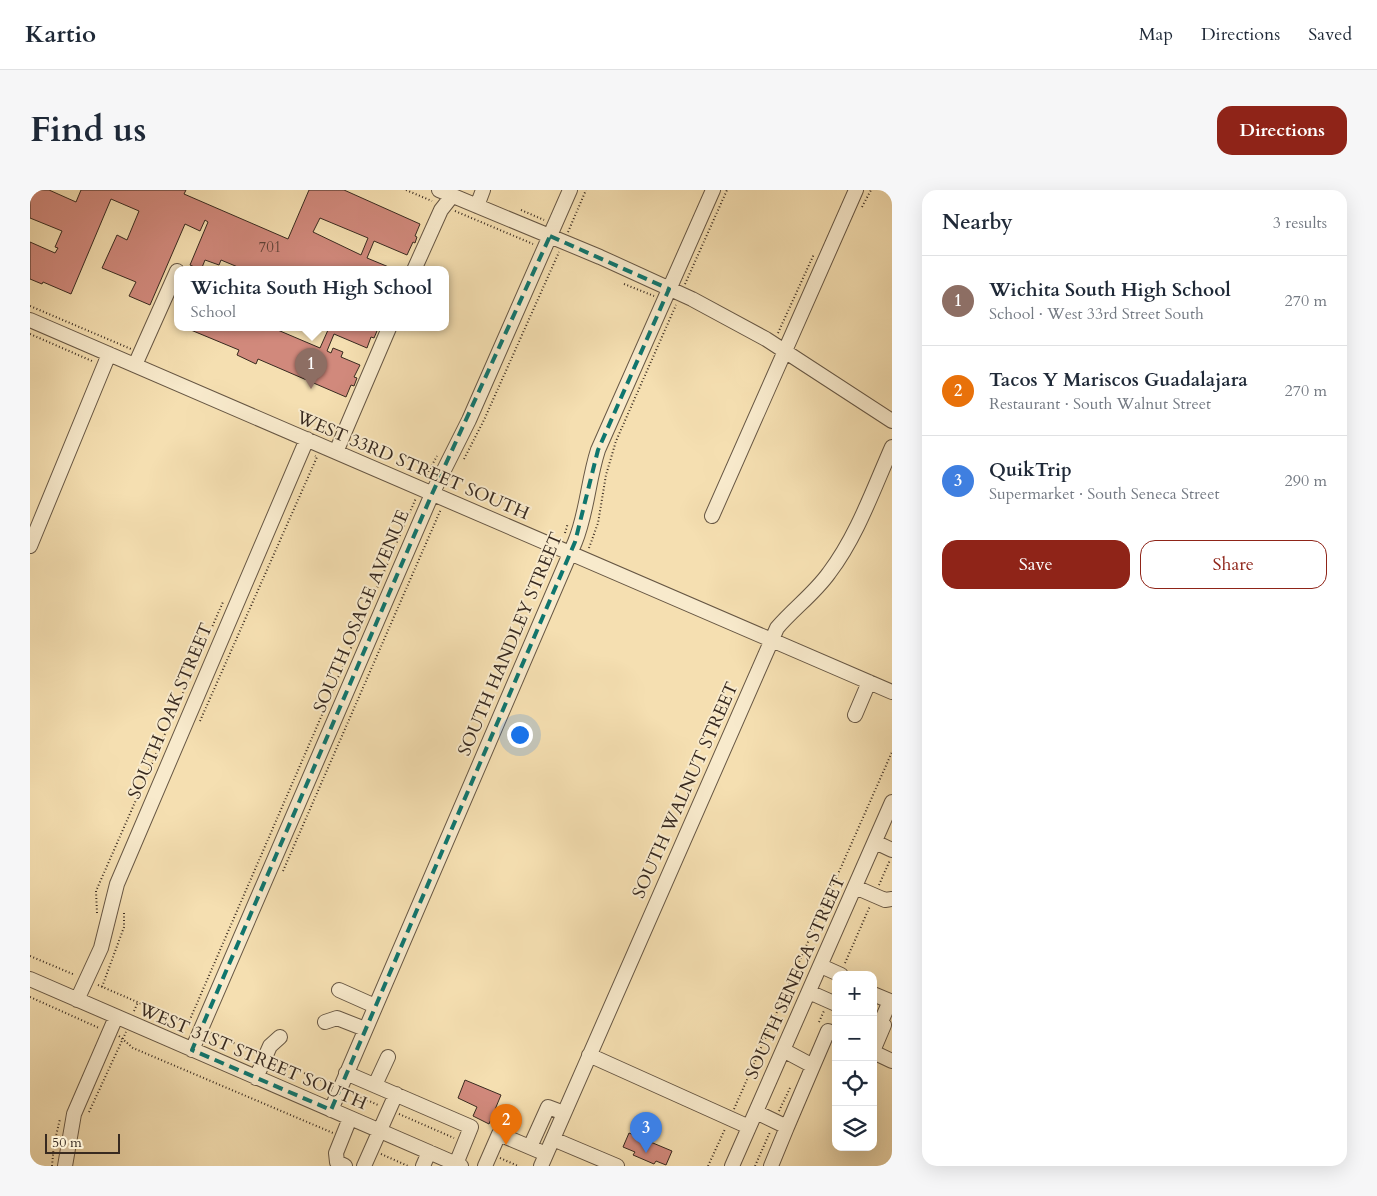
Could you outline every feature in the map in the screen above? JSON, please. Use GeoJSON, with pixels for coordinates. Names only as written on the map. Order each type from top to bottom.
{"type":"FeatureCollection","features":[{"type":"Feature","properties":{"kind":"street"},"geometry":{"type":"LineString","coordinates":[[476,206],[483,190]]}},
{"type":"Feature","properties":{"kind":"street","name":"SOUTH OSAGE AVENUE"},"geometry":{"type":"LineString","coordinates":[[192,1050],[431,490],[469,420],[570,190]]}},
{"type":"Feature","properties":{"kind":"street","name":"SOUTH HANDLEY STREET"},"geometry":{"type":"LineString","coordinates":[[330,1110],[571,554],[584,518],[598,450],[675,292],[713,190]]}},
{"type":"Feature","properties":{"kind":"street"},"geometry":{"type":"LineString","coordinates":[[712,516],[856,190]]}},
{"type":"Feature","properties":{"kind":"street"},"geometry":{"type":"LineString","coordinates":[[416,266],[444,197],[476,206],[550,236],[675,292],[766,339],[892,421]]}},
{"type":"Feature","properties":{"kind":"street"},"geometry":{"type":"LineString","coordinates":[[135,365],[174,279]]}},
{"type":"Feature","properties":{"kind":"street","name":"WEST 33RD STREET SOUTH"},"geometry":{"type":"LineString","coordinates":[[30,320],[107,360],[135,365],[304,445],[336,452],[431,490],[571,554],[892,692]]}},
{"type":"Feature","properties":{"kind":"street"},"geometry":{"type":"LineString","coordinates":[[336,452],[388,331]]}},
{"type":"Feature","properties":{"kind":"street"},"geometry":{"type":"LineString","coordinates":[[30,546],[107,360]]}},
{"type":"Feature","properties":{"kind":"street","name":"SOUTH OAK STREET"},"geometry":{"type":"LineString","coordinates":[[77,1000],[104,942],[116,884],[304,445]]}},
{"type":"Feature","properties":{"kind":"street","name":"SOUTH WALNUT STREET"},"geometry":{"type":"LineString","coordinates":[[543,1160],[776,628],[787,615],[821,584],[842,555],[853,535],[892,447]]}},
{"type":"Feature","properties":{"kind":"street"},"geometry":{"type":"LineString","coordinates":[[855,715],[870,682]]}},
{"type":"Feature","properties":{"kind":"street","name":"SOUTH SENECA STREET"},"geometry":{"type":"LineString","coordinates":[[732,1166],[892,802]]}},
{"type":"Feature","properties":{"kind":"street"},"geometry":{"type":"LineString","coordinates":[[874,842],[890,857]]}},
{"type":"Feature","properties":{"kind":"street"},"geometry":{"type":"LineString","coordinates":[[855,887],[885,900],[892,899]]}},
{"type":"Feature","properties":{"kind":"street"},"geometry":{"type":"LineString","coordinates":[[821,966],[832,971]]}},
{"type":"Feature","properties":{"kind":"street","name":"WEST 31ST STREET SOUTH"},"geometry":{"type":"LineString","coordinates":[[30,979],[458,1165]]}},
{"type":"Feature","properties":{"kind":"street"},"geometry":{"type":"LineString","coordinates":[[338,990],[375,1006]]}},
{"type":"Feature","properties":{"kind":"street"},"geometry":{"type":"LineString","coordinates":[[809,992],[832,1002]]}},
{"type":"Feature","properties":{"kind":"street"},"geometry":{"type":"LineString","coordinates":[[877,996],[890,1001],[877,1039]]}},
{"type":"Feature","properties":{"kind":"street"},"geometry":{"type":"LineString","coordinates":[[65,1166],[74,1114],[116,1017]]}},
{"type":"Feature","properties":{"kind":"street"},"geometry":{"type":"LineString","coordinates":[[325,1022],[337,1018],[365,1029]]}},
{"type":"Feature","properties":{"kind":"street"},"geometry":{"type":"LineString","coordinates":[[771,1166],[828,1031],[832,1032]]}},
{"type":"Feature","properties":{"kind":"street"},"geometry":{"type":"LineString","coordinates":[[256,1078],[270,1046],[280,1037]]}},
{"type":"Feature","properties":{"kind":"street"},"geometry":{"type":"LineString","coordinates":[[783,1050],[814,1066]]}},
{"type":"Feature","properties":{"kind":"street"},"geometry":{"type":"LineString","coordinates":[[877,1053],[892,1061]]}},
{"type":"Feature","properties":{"kind":"street"},"geometry":{"type":"LineString","coordinates":[[590,1055],[749,1128]]}},
{"type":"Feature","properties":{"kind":"street"},"geometry":{"type":"LineString","coordinates":[[375,1086],[388,1057]]}},
{"type":"Feature","properties":{"kind":"street"},"geometry":{"type":"LineString","coordinates":[[346,1073],[472,1127],[458,1165]]}},
{"type":"Feature","properties":{"kind":"street"},"geometry":{"type":"LineString","coordinates":[[364,1166],[396,1094]]}},
{"type":"Feature","properties":{"kind":"street"},"geometry":{"type":"LineString","coordinates":[[530,1147],[548,1106],[564,1113]]}},
{"type":"Feature","properties":{"kind":"street"},"geometry":{"type":"LineString","coordinates":[[756,1112],[787,1127]]}},
{"type":"Feature","properties":{"kind":"street"},"geometry":{"type":"LineString","coordinates":[[343,1166],[336,1160],[336,1153],[350,1118]]}},
{"type":"Feature","properties":{"kind":"street"},"geometry":{"type":"LineString","coordinates":[[485,1166],[499,1134],[530,1147],[543,1160]]}},
{"type":"Feature","properties":{"kind":"street"},"geometry":{"type":"LineString","coordinates":[[552,1139],[595,1162],[617,1166]]}},
{"type":"Feature","properties":{"kind":"street"},"geometry":{"type":"LineString","coordinates":[[423,1166],[429,1152]]}},
{"type":"Feature","properties":{"kind":"path"},"geometry":{"type":"LineString","coordinates":[[406,190],[444,197],[533,244]]}},
{"type":"Feature","properties":{"kind":"path"},"geometry":{"type":"LineString","coordinates":[[464,458],[484,420],[586,190]]}},
{"type":"Feature","properties":{"kind":"path"},"geometry":{"type":"LineString","coordinates":[[589,548],[598,523],[606,475],[616,442],[675,292],[727,190]]}},
{"type":"Feature","properties":{"kind":"path"},"geometry":{"type":"LineString","coordinates":[[521,210],[544,220]]}},
{"type":"Feature","properties":{"kind":"path"},"geometry":{"type":"LineString","coordinates":[[624,284],[654,296]]}},
{"type":"Feature","properties":{"kind":"path"},"geometry":{"type":"LineString","coordinates":[[30,334],[107,360]]}},
{"type":"Feature","properties":{"kind":"path"},"geometry":{"type":"LineString","coordinates":[[200,721],[317,457],[304,445]]}},
{"type":"Feature","properties":{"kind":"path"},"geometry":{"type":"LineString","coordinates":[[280,877],[431,490]]}},
{"type":"Feature","properties":{"kind":"path"},"geometry":{"type":"LineString","coordinates":[[188,1024],[431,490]]}},
{"type":"Feature","properties":{"kind":"path"},"geometry":{"type":"LineString","coordinates":[[708,1166],[892,752]]}},
{"type":"Feature","properties":{"kind":"path"},"geometry":{"type":"LineString","coordinates":[[842,971],[892,855]]}},
{"type":"Feature","properties":{"kind":"path"},"geometry":{"type":"LineString","coordinates":[[890,857],[892,865]]}},
{"type":"Feature","properties":{"kind":"path"},"geometry":{"type":"LineString","coordinates":[[102,987],[124,927],[124,908]]}},
{"type":"Feature","properties":{"kind":"path"},"geometry":{"type":"LineString","coordinates":[[30,997],[123,1038],[133,1048],[343,1137]]}},
{"type":"Feature","properties":{"kind":"path"},"geometry":{"type":"LineString","coordinates":[[87,1116],[123,1038]]}},
{"type":"Feature","properties":{"kind":"path"},"geometry":{"type":"LineString","coordinates":[[371,1150],[408,1166]]}},
{"type":"Feature","properties":{"kind":"highlighted area"},"geometry":{"type":"Polygon","coordinates":[[[550,236],[669,289],[598,450],[575,542],[331,1110],[192,1050],[432,494],[550,236]]]}},
{"type":"Feature","properties":{"kind":"building"},"geometry":{"type":"Polygon","coordinates":[[[30,190],[49,190],[76,202],[81,190],[186,190],[184,194],[288,239],[309,190],[344,190],[420,224],[415,236],[417,237],[415,243],[413,242],[407,255],[374,241],[367,258],[386,266],[235,266],[221,260],[219,265],[205,260],[203,266],[192,266],[190,265],[208,222],[205,220],[200,231],[185,224],[150,305],[129,296],[136,282],[102,268],[117,235],[127,240],[139,211],[111,199],[71,294],[43,282],[42,284],[30,279],[30,242],[55,253],[58,248],[55,247],[62,231],[30,218],[30,190]],[[320,218],[313,232],[361,255],[368,238],[320,218]]]}},
{"type":"Feature","properties":{"kind":"building"},"geometry":{"type":"Polygon","coordinates":[[[193,331],[280,331],[320,348],[328,331],[377,331],[374,338],[371,337],[367,348],[334,334],[327,351],[331,353],[333,348],[343,352],[341,357],[360,365],[354,377],[357,378],[354,386],[351,385],[346,397],[258,359],[256,364],[237,355],[239,350],[193,331]]]}},
{"type":"Feature","properties":{"kind":"building"},"geometry":{"type":"Polygon","coordinates":[[[465,1080],[501,1095],[489,1124],[473,1116],[477,1107],[458,1098],[465,1080]]]}},
{"type":"Feature","properties":{"kind":"building"},"geometry":{"type":"Polygon","coordinates":[[[629,1133],[672,1151],[666,1165],[656,1161],[654,1164],[633,1155],[635,1152],[623,1147],[629,1133]]]}},
{"type":"Feature","properties":{"kind":"place","name":"Wichita South High School"},"geometry":{"type":"Point","coordinates":[311,389]}},
{"type":"Feature","properties":{"kind":"place","name":"Tacos Y Mariscos Guadalajara"},"geometry":{"type":"Point","coordinates":[506,1145]}},
{"type":"Feature","properties":{"kind":"place","name":"QuikTrip"},"geometry":{"type":"Point","coordinates":[646,1153]}}]}
